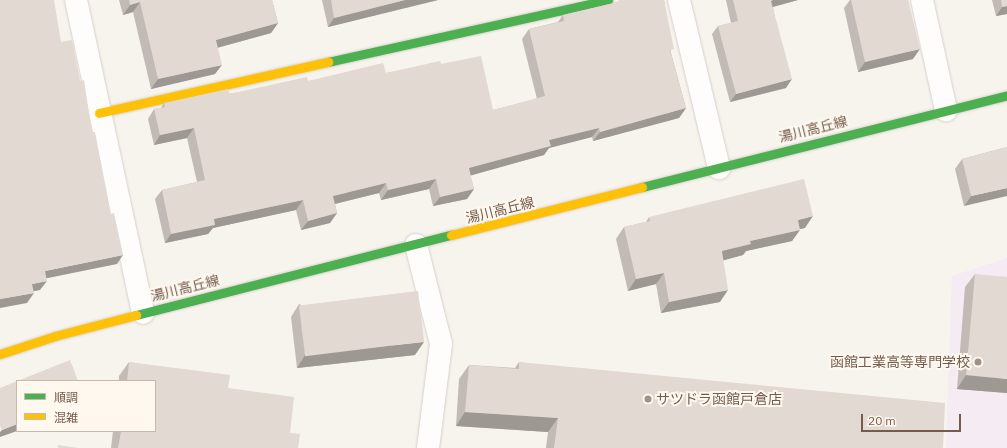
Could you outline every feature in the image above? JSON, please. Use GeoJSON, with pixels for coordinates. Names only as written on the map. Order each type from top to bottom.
{"type":"FeatureCollection","features":[{"type":"Feature","properties":{"kind":"street"},"geometry":{"type":"LineString","coordinates":[[76,0],[143,313]]}},
{"type":"Feature","properties":{"kind":"street"},"geometry":{"type":"LineString","coordinates":[[99,113],[608,0]]}},
{"type":"Feature","properties":{"kind":"street"},"geometry":{"type":"LineString","coordinates":[[679,0],[719,168]]}},
{"type":"Feature","properties":{"kind":"street"},"geometry":{"type":"LineString","coordinates":[[922,0],[946,110]]}},
{"type":"Feature","properties":{"kind":"street","name":"湯川高丘線"},"geometry":{"type":"LineString","coordinates":[[0,354],[55,336],[143,313],[1007,95]]}},
{"type":"Feature","properties":{"kind":"street"},"geometry":{"type":"LineString","coordinates":[[416,245],[442,344],[428,448]]}},
{"type":"Feature","properties":{"kind":"shaded area","name":"函館工業高等専門学校"},"geometry":{"type":"Polygon","coordinates":[[[1007,258],[1007,448],[946,448],[952,276],[1007,258]]]}},
{"type":"Feature","properties":{"kind":"building"},"geometry":{"type":"Polygon","coordinates":[[[0,0],[54,0],[61,42],[72,40],[80,81],[84,80],[92,132],[95,132],[111,214],[114,213],[123,255],[45,271],[47,281],[32,284],[34,293],[0,299],[0,0]]]}},
{"type":"Feature","properties":{"kind":"building"},"geometry":{"type":"Polygon","coordinates":[[[129,0],[272,0],[278,23],[216,40],[222,65],[158,79],[140,2],[130,5],[129,0]]]}},
{"type":"Feature","properties":{"kind":"building"},"geometry":{"type":"Polygon","coordinates":[[[331,0],[405,0],[334,18],[331,0]]]}},
{"type":"Feature","properties":{"kind":"building"},"geometry":{"type":"Polygon","coordinates":[[[620,0],[664,0],[674,49],[670,50],[686,108],[600,132],[599,128],[549,140],[551,146],[469,168],[474,189],[440,197],[436,179],[388,190],[386,183],[333,196],[337,213],[308,221],[303,200],[214,219],[215,225],[171,234],[162,190],[205,180],[194,128],[160,135],[154,109],[165,107],[164,103],[228,89],[229,93],[234,93],[307,77],[308,81],[383,63],[386,73],[440,61],[441,64],[481,56],[493,110],[545,96],[529,29],[564,21],[563,15],[618,2],[620,0]]]}},
{"type":"Feature","properties":{"kind":"building"},"geometry":{"type":"Polygon","coordinates":[[[733,0],[773,0],[771,1],[792,79],[736,94],[718,26],[738,21],[733,0]]]}},
{"type":"Feature","properties":{"kind":"building"},"geometry":{"type":"Polygon","coordinates":[[[851,0],[908,0],[920,49],[865,62],[851,0]]]}},
{"type":"Feature","properties":{"kind":"building"},"geometry":{"type":"Polygon","coordinates":[[[1001,0],[1007,0],[1007,6],[1002,7],[1001,0]]]}},
{"type":"Feature","properties":{"kind":"building"},"geometry":{"type":"Polygon","coordinates":[[[1007,147],[1007,188],[971,196],[962,159],[1007,147]]]}},
{"type":"Feature","properties":{"kind":"building"},"geometry":{"type":"Polygon","coordinates":[[[804,179],[813,216],[798,220],[800,230],[750,241],[751,244],[722,251],[728,290],[669,302],[664,273],[636,279],[624,227],[650,221],[649,217],[804,179]]]}},
{"type":"Feature","properties":{"kind":"building"},"geometry":{"type":"Polygon","coordinates":[[[975,274],[1007,277],[1007,379],[966,375],[975,274]]]}},
{"type":"Feature","properties":{"kind":"building"},"geometry":{"type":"Polygon","coordinates":[[[418,291],[424,342],[305,356],[299,306],[418,291]]]}},
{"type":"Feature","properties":{"kind":"building"},"geometry":{"type":"Polygon","coordinates":[[[70,360],[78,380],[20,380],[70,360]]]}},
{"type":"Feature","properties":{"kind":"building"},"geometry":{"type":"Polygon","coordinates":[[[129,362],[230,375],[228,388],[294,397],[290,433],[300,434],[298,448],[118,448],[121,432],[156,432],[156,380],[127,380],[129,362]]]}},
{"type":"Feature","properties":{"kind":"building","name":"サツドラ函館戸倉店"},"geometry":{"type":"Polygon","coordinates":[[[519,362],[945,403],[943,448],[554,448],[558,418],[465,412],[469,365],[519,369],[519,362]]]}},
{"type":"Feature","properties":{"kind":"building"},"geometry":{"type":"Polygon","coordinates":[[[16,381],[16,424],[2,430],[0,426],[0,388],[16,381]]]}},
{"type":"Feature","properties":{"kind":"building"},"geometry":{"type":"Polygon","coordinates":[[[58,445],[78,448],[58,448],[58,445]]]}},
{"type":"Feature","properties":{"kind":"traffic: fast"},"geometry":{"type":"LineString","coordinates":[[328,62],[608,0]]}},
{"type":"Feature","properties":{"kind":"traffic: fast"},"geometry":{"type":"LineString","coordinates":[[642,187],[1007,95]]}},
{"type":"Feature","properties":{"kind":"traffic: fast"},"geometry":{"type":"LineString","coordinates":[[136,315],[451,235]]}},
{"type":"Feature","properties":{"kind":"traffic: slow"},"geometry":{"type":"LineString","coordinates":[[99,113],[328,62]]}},
{"type":"Feature","properties":{"kind":"traffic: slow"},"geometry":{"type":"LineString","coordinates":[[451,235],[642,187]]}},
{"type":"Feature","properties":{"kind":"traffic: slow"},"geometry":{"type":"LineString","coordinates":[[0,354],[55,336],[136,315]]}},
{"type":"Feature","properties":{"kind":"place","name":"函館工業高等専門学校"},"geometry":{"type":"Point","coordinates":[978,362]}},
{"type":"Feature","properties":{"kind":"place","name":"サツドラ函館戸倉店"},"geometry":{"type":"Point","coordinates":[648,399]}}]}
